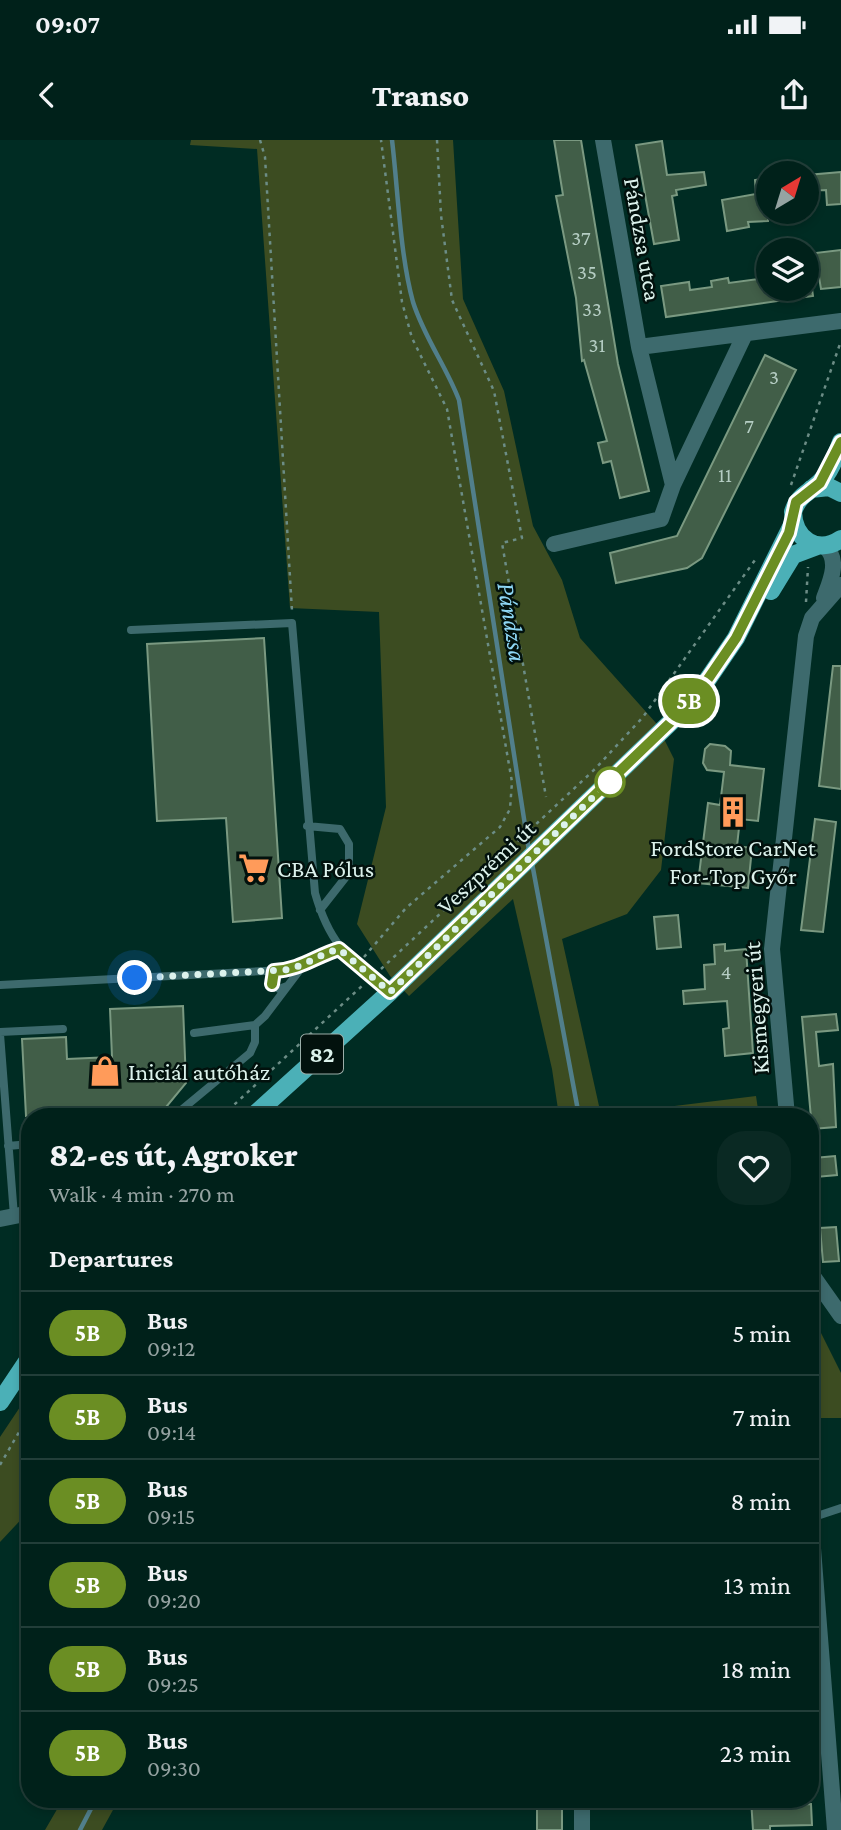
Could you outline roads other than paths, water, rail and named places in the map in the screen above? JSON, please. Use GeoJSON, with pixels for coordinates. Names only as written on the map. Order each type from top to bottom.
{"type":"FeatureCollection","features":[{"type":"Feature","properties":{"kind":"main road","name":"82"},"geometry":{"type":"LineString","coordinates":[[793,523],[796,502],[826,473],[841,442]]}},
{"type":"Feature","properties":{"kind":"main road"},"geometry":{"type":"LineString","coordinates":[[811,489],[829,487],[841,493]]}},
{"type":"Feature","properties":{"kind":"main road"},"geometry":{"type":"LineString","coordinates":[[793,523],[802,538],[820,546]]}},
{"type":"Feature","properties":{"kind":"main road","name":"Veszprémi út"},"geometry":{"type":"LineString","coordinates":[[736,638],[793,523]]}},
{"type":"Feature","properties":{"kind":"main road","name":"82"},"geometry":{"type":"LineString","coordinates":[[820,546],[841,539]]}},
{"type":"Feature","properties":{"kind":"main road","name":"Veszprémi út"},"geometry":{"type":"LineString","coordinates":[[262,1108],[390,992],[674,719],[760,611],[788,560],[806,548],[820,546]]}},
{"type":"Feature","properties":{"kind":"main road"},"geometry":{"type":"LineString","coordinates":[[0,1402],[21,1370]]}},
{"type":"Feature","properties":{"kind":"street","name":"Pándzsa utca"},"geometry":{"type":"LineString","coordinates":[[603,140],[639,347],[673,485]]}},
{"type":"Feature","properties":{"kind":"street"},"geometry":{"type":"LineString","coordinates":[[639,347],[841,321]]}},
{"type":"Feature","properties":{"kind":"street"},"geometry":{"type":"LineString","coordinates":[[554,544],[661,519],[673,485],[745,334]]}},
{"type":"Feature","properties":{"kind":"street","name":"Kismegyeri út"},"geometry":{"type":"LineString","coordinates":[[786,1108],[772,949],[806,636],[833,575],[830,551],[820,546]]}},
{"type":"Feature","properties":{"kind":"street","name":"Kismegyeri út"},"geometry":{"type":"LineString","coordinates":[[816,613],[841,585]]}},
{"type":"Feature","properties":{"kind":"street"},"geometry":{"type":"LineString","coordinates":[[819,1285],[841,1316]]}},
{"type":"Feature","properties":{"kind":"street"},"geometry":{"type":"LineString","coordinates":[[819,1622],[835,1830]]}},
{"type":"Feature","properties":{"kind":"street"},"geometry":{"type":"LineString","coordinates":[[582,1808],[582,1830]]}},
{"type":"Feature","properties":{"kind":"lane"},"geometry":{"type":"LineString","coordinates":[[131,631],[292,624],[307,826],[320,910],[339,949],[390,992]]}},
{"type":"Feature","properties":{"kind":"lane"},"geometry":{"type":"LineString","coordinates":[[307,826],[340,829],[349,844],[347,878],[320,910]]}},
{"type":"Feature","properties":{"kind":"lane"},"geometry":{"type":"LineString","coordinates":[[194,1034],[255,1025],[302,967],[324,953],[339,949]]}},
{"type":"Feature","properties":{"kind":"lane"},"geometry":{"type":"LineString","coordinates":[[0,985],[274,971],[302,967]]}},
{"type":"Feature","properties":{"kind":"lane"},"geometry":{"type":"LineString","coordinates":[[274,971],[271,976],[273,985],[281,989],[287,986]]}},
{"type":"Feature","properties":{"kind":"lane"},"geometry":{"type":"LineString","coordinates":[[184,1108],[250,1053],[256,1042],[255,1025]]}},
{"type":"Feature","properties":{"kind":"lane"},"geometry":{"type":"LineString","coordinates":[[15,1216],[0,1033],[63,1029]]}},
{"type":"Feature","properties":{"kind":"lane"},"geometry":{"type":"LineString","coordinates":[[8,1146],[21,1145]]}},
{"type":"Feature","properties":{"kind":"lane"},"geometry":{"type":"LineString","coordinates":[[819,1515],[841,1508]]}},
{"type":"Feature","properties":{"kind":"waterway","name":"Pándzsa"},"geometry":{"type":"LineString","coordinates":[[392,140],[402,243],[413,302],[459,400],[529,851]]}},
{"type":"Feature","properties":{"kind":"waterway","name":"Pándzsa"},"geometry":{"type":"LineString","coordinates":[[532,863],[578,1108]]}},
{"type":"Feature","properties":{"kind":"waterway","name":"Pándzsa"},"geometry":{"type":"LineString","coordinates":[[80,1830],[91,1808]]}},
{"type":"Feature","properties":{"kind":"place","name":"FordStore CarNet For-Top Győr"},"geometry":{"type":"Point","coordinates":[733,812]}},
{"type":"Feature","properties":{"kind":"place","name":"CBA Pólus"},"geometry":{"type":"Point","coordinates":[254,868]}},
{"type":"Feature","properties":{"kind":"place","name":"Iniciál autóház"},"geometry":{"type":"Point","coordinates":[105,1071]}}]}
